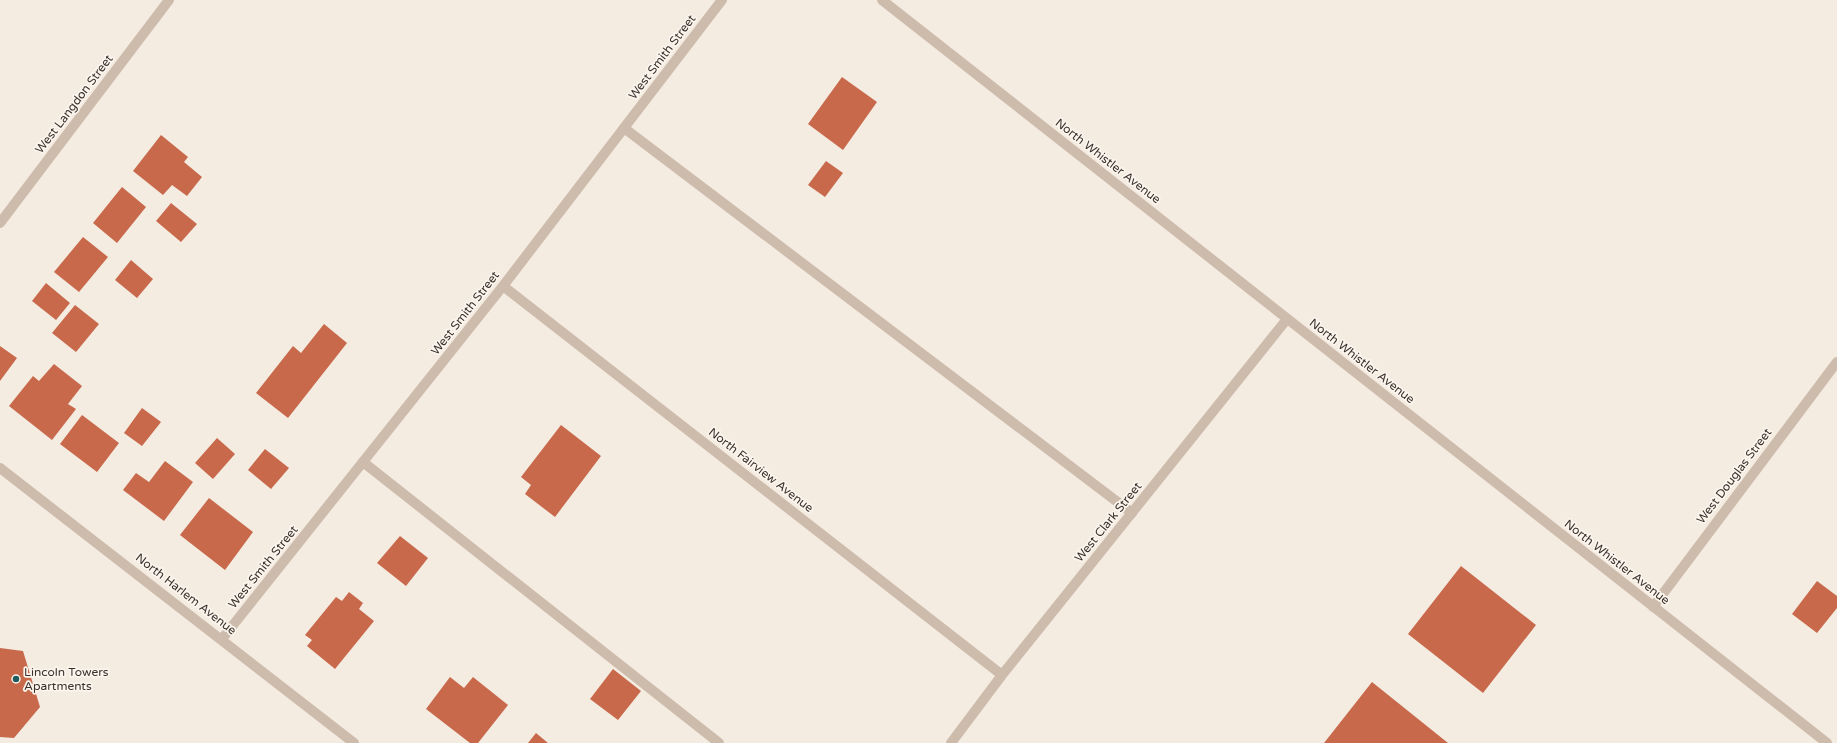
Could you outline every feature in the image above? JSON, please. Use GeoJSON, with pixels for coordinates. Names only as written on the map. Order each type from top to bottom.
{"type":"FeatureCollection","features":[{"type":"Feature","properties":{"kind":"street","name":"West Langdon Street"},"geometry":{"type":"LineString","coordinates":[[0,223],[169,0]]}},
{"type":"Feature","properties":{"kind":"street","name":"West Smith Street"},"geometry":{"type":"LineString","coordinates":[[222,639],[503,286],[722,0]]}},
{"type":"Feature","properties":{"kind":"street","name":"North Whistler Avenue"},"geometry":{"type":"LineString","coordinates":[[882,0],[1827,743]]}},
{"type":"Feature","properties":{"kind":"street"},"geometry":{"type":"LineString","coordinates":[[624,128],[1132,513]]}},
{"type":"Feature","properties":{"kind":"street","name":"North Fairview Avenue"},"geometry":{"type":"LineString","coordinates":[[503,286],[1002,675]]}},
{"type":"Feature","properties":{"kind":"street","name":"West Clark Street"},"geometry":{"type":"LineString","coordinates":[[950,743],[1002,675],[1287,319]]}},
{"type":"Feature","properties":{"kind":"street","name":"West Douglas Street"},"geometry":{"type":"LineString","coordinates":[[1653,606],[1837,362]]}},
{"type":"Feature","properties":{"kind":"street"},"geometry":{"type":"LineString","coordinates":[[363,462],[719,743]]}},
{"type":"Feature","properties":{"kind":"street","name":"North Harlem Avenue"},"geometry":{"type":"LineString","coordinates":[[0,468],[354,743]]}},
{"type":"Feature","properties":{"kind":"building"},"geometry":{"type":"Polygon","coordinates":[[[842,77],[877,102],[843,150],[808,124],[842,77]]]}},
{"type":"Feature","properties":{"kind":"building"},"geometry":{"type":"Polygon","coordinates":[[[161,135],[188,157],[184,162],[202,177],[187,196],[172,185],[163,195],[133,171],[161,135]]]}},
{"type":"Feature","properties":{"kind":"building"},"geometry":{"type":"Polygon","coordinates":[[[826,161],[843,173],[825,197],[808,185],[826,161]]]}},
{"type":"Feature","properties":{"kind":"building"},"geometry":{"type":"Polygon","coordinates":[[[122,187],[146,207],[117,243],[93,223],[122,187]]]}},
{"type":"Feature","properties":{"kind":"building"},"geometry":{"type":"Polygon","coordinates":[[[171,203],[197,224],[181,242],[156,221],[171,203]]]}},
{"type":"Feature","properties":{"kind":"building"},"geometry":{"type":"Polygon","coordinates":[[[83,237],[108,257],[79,292],[54,272],[83,237]]]}},
{"type":"Feature","properties":{"kind":"building"},"geometry":{"type":"Polygon","coordinates":[[[131,260],[153,279],[137,298],[115,280],[131,260]]]}},
{"type":"Feature","properties":{"kind":"building"},"geometry":{"type":"Polygon","coordinates":[[[46,283],[70,303],[56,320],[32,301],[46,283]]]}},
{"type":"Feature","properties":{"kind":"building"},"geometry":{"type":"Polygon","coordinates":[[[75,305],[99,324],[76,352],[52,333],[75,305]]]}},
{"type":"Feature","properties":{"kind":"building"},"geometry":{"type":"Polygon","coordinates":[[[324,324],[347,343],[288,418],[256,393],[293,346],[301,353],[324,324]]]}},
{"type":"Feature","properties":{"kind":"building"},"geometry":{"type":"Polygon","coordinates":[[[0,346],[17,358],[0,381],[0,346]]]}},
{"type":"Feature","properties":{"kind":"building"},"geometry":{"type":"Polygon","coordinates":[[[54,364],[82,386],[68,404],[76,409],[52,440],[9,406],[33,376],[39,381],[54,364]]]}},
{"type":"Feature","properties":{"kind":"building"},"geometry":{"type":"Polygon","coordinates":[[[142,408],[161,422],[142,446],[124,433],[142,408]]]}},
{"type":"Feature","properties":{"kind":"building"},"geometry":{"type":"Polygon","coordinates":[[[82,415],[119,443],[97,472],[60,444],[82,415]]]}},
{"type":"Feature","properties":{"kind":"building"},"geometry":{"type":"Polygon","coordinates":[[[561,425],[601,456],[555,517],[525,494],[531,485],[521,477],[561,425]]]}},
{"type":"Feature","properties":{"kind":"building"},"geometry":{"type":"Polygon","coordinates":[[[217,438],[235,454],[213,479],[195,463],[217,438]]]}},
{"type":"Feature","properties":{"kind":"building"},"geometry":{"type":"Polygon","coordinates":[[[265,449],[289,468],[271,489],[248,470],[265,449]]]}},
{"type":"Feature","properties":{"kind":"building"},"geometry":{"type":"Polygon","coordinates":[[[165,461],[193,482],[164,521],[123,490],[136,473],[149,482],[165,461]]]}},
{"type":"Feature","properties":{"kind":"building"},"geometry":{"type":"Polygon","coordinates":[[[209,498],[253,532],[225,570],[180,535],[209,498]]]}},
{"type":"Feature","properties":{"kind":"building"},"geometry":{"type":"Polygon","coordinates":[[[400,536],[428,558],[406,586],[377,563],[400,536]]]}},
{"type":"Feature","properties":{"kind":"building"},"geometry":{"type":"Polygon","coordinates":[[[1461,566],[1536,625],[1483,693],[1408,634],[1461,566]]]}},
{"type":"Feature","properties":{"kind":"building"},"geometry":{"type":"Polygon","coordinates":[[[1817,581],[1837,596],[1837,608],[1817,633],[1792,614],[1817,581]]]}},
{"type":"Feature","properties":{"kind":"building"},"geometry":{"type":"Polygon","coordinates":[[[349,592],[363,603],[359,609],[374,621],[335,669],[307,646],[312,640],[305,635],[336,597],[342,601],[349,592]]]}},
{"type":"Feature","properties":{"kind":"building","name":"Lincoln Towers Apartments"},"geometry":{"type":"Polygon","coordinates":[[[0,648],[23,651],[40,707],[14,738],[0,737],[0,648]]]}},
{"type":"Feature","properties":{"kind":"building"},"geometry":{"type":"Polygon","coordinates":[[[613,669],[641,691],[618,720],[590,699],[613,669]]]}},
{"type":"Feature","properties":{"kind":"building"},"geometry":{"type":"Polygon","coordinates":[[[450,677],[464,688],[473,677],[508,705],[478,743],[470,743],[426,709],[450,677]]]}},
{"type":"Feature","properties":{"kind":"building"},"geometry":{"type":"Polygon","coordinates":[[[1372,682],[1448,743],[1324,743],[1372,682]]]}},
{"type":"Feature","properties":{"kind":"building"},"geometry":{"type":"Polygon","coordinates":[[[536,733],[548,743],[528,743],[536,733]]]}},
{"type":"Feature","properties":{"kind":"place","name":"Lincoln Towers Apartments"},"geometry":{"type":"Point","coordinates":[16,679]}}]}
